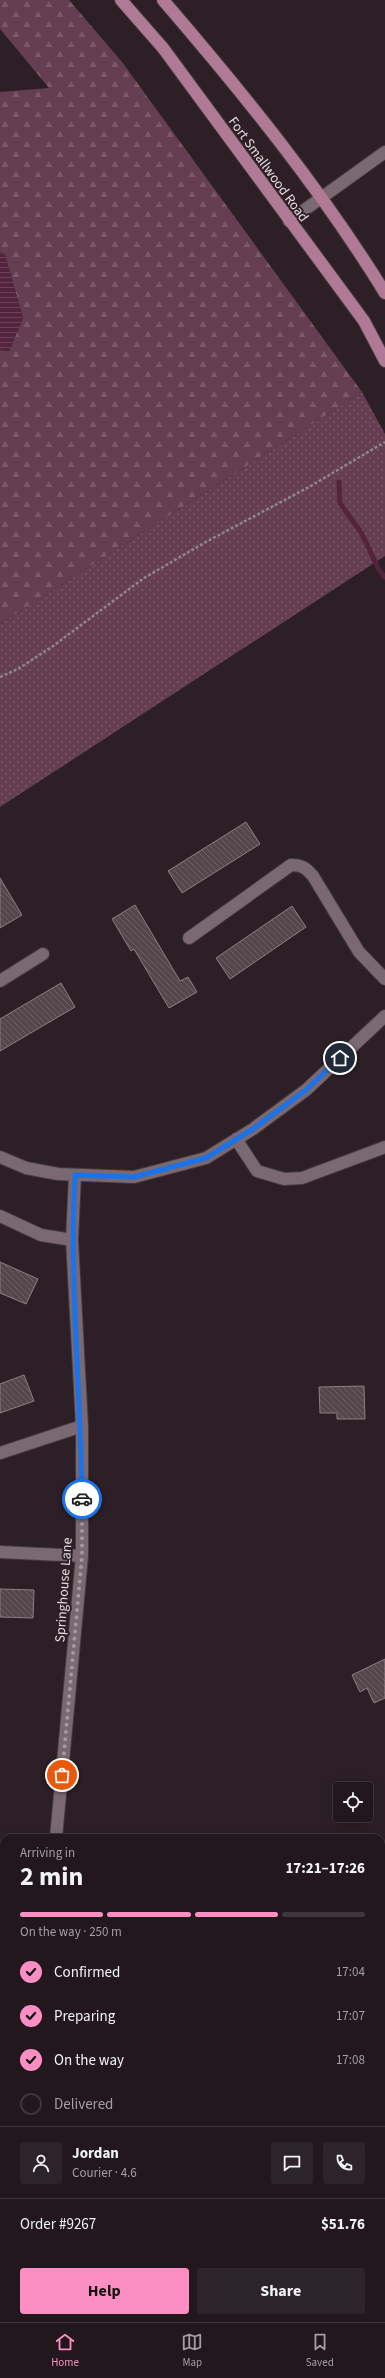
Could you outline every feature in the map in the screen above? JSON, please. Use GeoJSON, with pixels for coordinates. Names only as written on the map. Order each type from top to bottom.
{"type":"FeatureCollection","features":[{"type":"Feature","properties":{"kind":"main road","name":"Fort Smallwood Road"},"geometry":{"type":"LineString","coordinates":[[121,0],[163,48],[364,321],[385,361]]}},
{"type":"Feature","properties":{"kind":"main road","name":"Fort Smallwood Road"},"geometry":{"type":"LineString","coordinates":[[163,0],[220,66],[322,198],[385,293]]}},
{"type":"Feature","properties":{"kind":"street"},"geometry":{"type":"LineString","coordinates":[[289,221],[385,152]]}},
{"type":"Feature","properties":{"kind":"street"},"geometry":{"type":"LineString","coordinates":[[189,938],[291,865],[298,865],[305,867],[313,876],[359,952],[385,979]]}},
{"type":"Feature","properties":{"kind":"street"},"geometry":{"type":"LineString","coordinates":[[0,982],[43,954]]}},
{"type":"Feature","properties":{"kind":"street"},"geometry":{"type":"LineString","coordinates":[[0,1157],[26,1168],[75,1175],[134,1177],[206,1158],[306,1090],[385,1016]]}},
{"type":"Feature","properties":{"kind":"street"},"geometry":{"type":"LineString","coordinates":[[236,1139],[257,1171],[284,1179],[302,1178],[385,1147]]}},
{"type":"Feature","properties":{"kind":"street","name":"Springhouse Lane"},"geometry":{"type":"LineString","coordinates":[[56,1834],[82,1556],[82,1426],[72,1240],[75,1175]]}},
{"type":"Feature","properties":{"kind":"street"},"geometry":{"type":"LineString","coordinates":[[0,1216],[41,1235],[72,1240]]}},
{"type":"Feature","properties":{"kind":"street"},"geometry":{"type":"LineString","coordinates":[[0,1453],[82,1426]]}},
{"type":"Feature","properties":{"kind":"street"},"geometry":{"type":"LineString","coordinates":[[0,1552],[82,1556]]}},
{"type":"Feature","properties":{"kind":"path"},"geometry":{"type":"LineString","coordinates":[[0,677],[18,668],[53,646],[144,578],[204,542],[309,488],[385,442]]}},
{"type":"Feature","properties":{"kind":"green space"},"geometry":{"type":"Polygon","coordinates":[[[0,0],[69,0],[122,62],[362,392],[0,624],[0,350],[9,351],[23,318],[5,255],[0,251],[0,92],[49,88],[0,29],[0,0]]]}},
{"type":"Feature","properties":{"kind":"green space"},"geometry":{"type":"Polygon","coordinates":[[[362,392],[385,434],[385,556],[0,807],[0,624],[362,392]]]}},
{"type":"Feature","properties":{"kind":"shaded area"},"geometry":{"type":"Polygon","coordinates":[[[0,251],[5,255],[23,318],[9,351],[0,350],[0,251]]]}},
{"type":"Feature","properties":{"kind":"building"},"geometry":{"type":"Polygon","coordinates":[[[246,822],[260,844],[182,893],[168,871],[246,822]]]}},
{"type":"Feature","properties":{"kind":"building"},"geometry":{"type":"Polygon","coordinates":[[[0,878],[22,915],[0,928],[0,878]]]}},
{"type":"Feature","properties":{"kind":"building"},"geometry":{"type":"Polygon","coordinates":[[[135,905],[180,981],[188,977],[197,992],[169,1008],[134,949],[131,951],[112,919],[135,905]]]}},
{"type":"Feature","properties":{"kind":"building"},"geometry":{"type":"Polygon","coordinates":[[[292,906],[306,927],[230,979],[216,958],[292,906]]]}},
{"type":"Feature","properties":{"kind":"building"},"geometry":{"type":"Polygon","coordinates":[[[61,983],[75,1007],[0,1051],[0,1019],[61,983]]]}},
{"type":"Feature","properties":{"kind":"building"},"geometry":{"type":"Polygon","coordinates":[[[0,1262],[38,1279],[26,1304],[0,1293],[0,1262]]]}},
{"type":"Feature","properties":{"kind":"building"},"geometry":{"type":"Polygon","coordinates":[[[24,1375],[34,1401],[0,1413],[0,1384],[24,1375]]]}},
{"type":"Feature","properties":{"kind":"building"},"geometry":{"type":"Polygon","coordinates":[[[364,1386],[365,1419],[337,1419],[337,1413],[320,1413],[319,1387],[364,1386]]]}},
{"type":"Feature","properties":{"kind":"building"},"geometry":{"type":"Polygon","coordinates":[[[0,1589],[34,1590],[33,1618],[0,1617],[0,1589]]]}},
{"type":"Feature","properties":{"kind":"building"},"geometry":{"type":"Polygon","coordinates":[[[385,1659],[385,1698],[374,1703],[367,1688],[360,1692],[352,1675],[385,1659]]]}},
{"type":"Feature","properties":{"kind":"waterway"},"geometry":{"type":"LineString","coordinates":[[339,482],[340,503],[362,534],[379,570],[385,577]]}},
{"type":"Feature","properties":{"kind":"way so far"},"geometry":{"type":"LineString","coordinates":[[62,1775],[82,1556],[82,1499]]}},
{"type":"Feature","properties":{"kind":"route"},"geometry":{"type":"LineString","coordinates":[[82,1499],[82,1426],[72,1240],[75,1175],[134,1177],[206,1158],[253,1129],[306,1090],[340,1058]]}}]}
